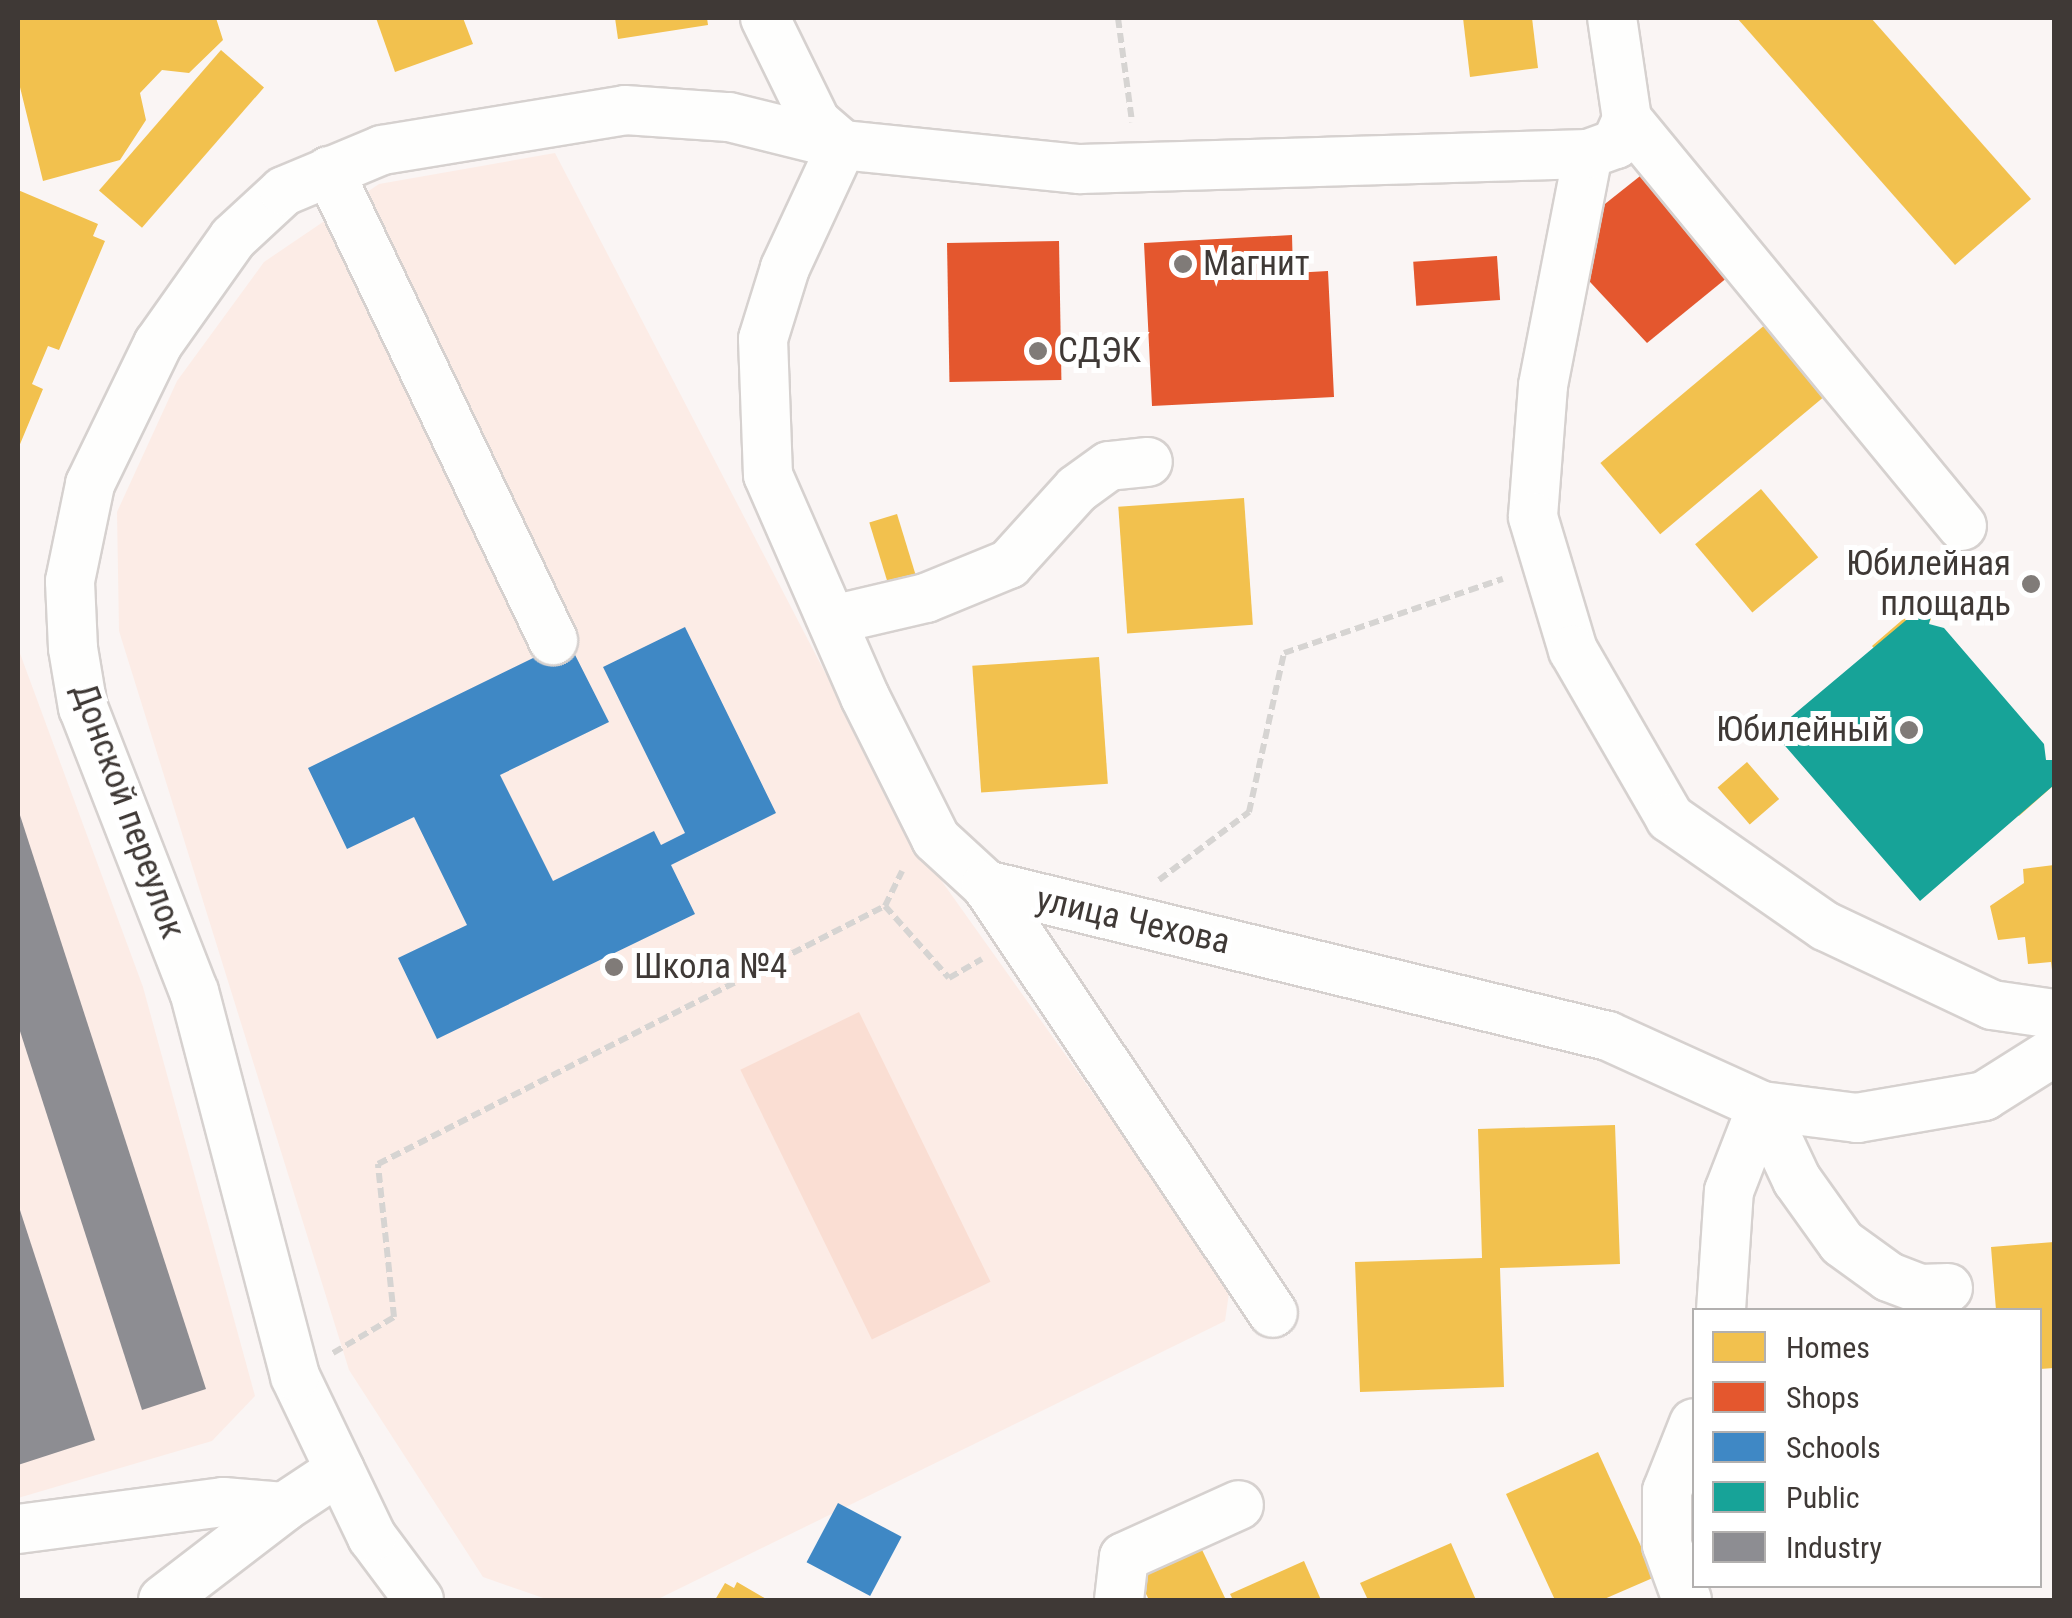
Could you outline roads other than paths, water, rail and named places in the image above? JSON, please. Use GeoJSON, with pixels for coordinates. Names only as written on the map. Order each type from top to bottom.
{"type":"FeatureCollection","features":[{"type":"Feature","properties":{"kind":"street"},"geometry":{"type":"LineString","coordinates":[[765,18],[816,122],[842,145]]}},
{"type":"Feature","properties":{"kind":"street"},"geometry":{"type":"LineString","coordinates":[[1612,18],[1627,118],[1962,526]]}},
{"type":"Feature","properties":{"kind":"street","name":"Донской переулок"},"geometry":{"type":"LineString","coordinates":[[420,1600],[372,1537],[295,1376],[194,992],[82,708],[70,582],[90,484],[158,344],[234,238],[284,191],[329,171],[418,143],[625,110],[730,117],[842,145],[1080,169],[1588,154]]}},
{"type":"Feature","properties":{"kind":"street"},"geometry":{"type":"LineString","coordinates":[[1627,118],[1616,144],[1588,154],[1544,386],[1533,517],[1573,650],[1670,818],[1826,926],[1992,1005],[2054,1014]]}},
{"type":"Feature","properties":{"kind":"street","name":"улица Чехова"},"geometry":{"type":"LineString","coordinates":[[842,145],[786,268],[763,339],[768,474],[832,620],[936,838],[986,886],[1608,1036],[1762,1106],[1858,1118],[1984,1096],[2054,1052]]}},
{"type":"Feature","properties":{"kind":"street"},"geometry":{"type":"LineString","coordinates":[[329,171],[553,640]]}},
{"type":"Feature","properties":{"kind":"street"},"geometry":{"type":"LineString","coordinates":[[832,620],[926,598],[1009,564],[1077,489],[1110,466],[1148,462]]}},
{"type":"Feature","properties":{"kind":"street"},"geometry":{"type":"LineString","coordinates":[[986,886],[1273,1312]]}},
{"type":"Feature","properties":{"kind":"street"},"geometry":{"type":"LineString","coordinates":[[1762,1106],[1797,1180],[1842,1244],[1889,1276],[1921,1289],[1948,1288]]}},
{"type":"Feature","properties":{"kind":"street"},"geometry":{"type":"LineString","coordinates":[[1722,1308],[1730,1191],[1762,1106]]}},
{"type":"Feature","properties":{"kind":"street"},"geometry":{"type":"LineString","coordinates":[[1687,1600],[1666,1545],[1666,1490],[1692,1428]]}},
{"type":"Feature","properties":{"kind":"street"},"geometry":{"type":"LineString","coordinates":[[163,1600],[340,1470]]}},
{"type":"Feature","properties":{"kind":"street"},"geometry":{"type":"LineString","coordinates":[[18,1529],[223,1502],[284,1508]]}},
{"type":"Feature","properties":{"kind":"street"},"geometry":{"type":"LineString","coordinates":[[1119,1600],[1124,1557],[1240,1505]]}},
{"type":"Feature","properties":{"kind":"place","name":"Магнит"},"geometry":{"type":"Point","coordinates":[1183,264]}},
{"type":"Feature","properties":{"kind":"place","name":"СДЭК"},"geometry":{"type":"Point","coordinates":[1038,351]}},
{"type":"Feature","properties":{"kind":"place","name":"Юбилейная площадь"},"geometry":{"type":"Point","coordinates":[2031,584]}},
{"type":"Feature","properties":{"kind":"place","name":"Юбилейный"},"geometry":{"type":"Point","coordinates":[1909,730]}},
{"type":"Feature","properties":{"kind":"place","name":"Школа №4"},"geometry":{"type":"Point","coordinates":[614,967]}}]}
